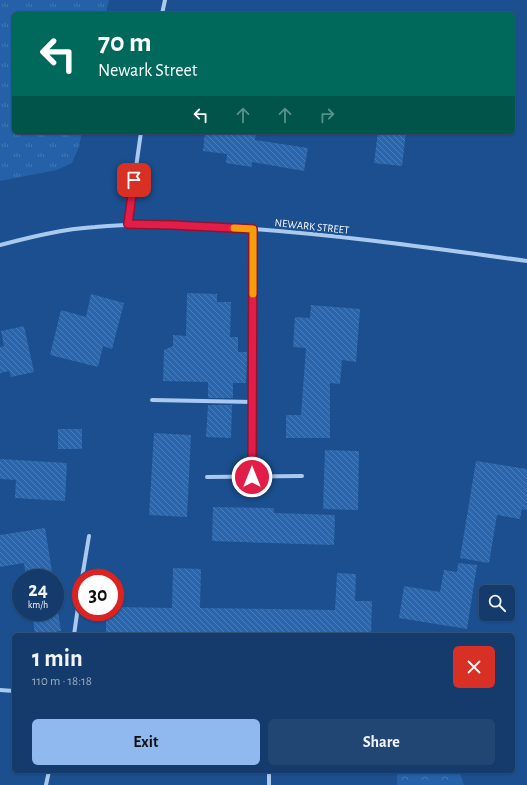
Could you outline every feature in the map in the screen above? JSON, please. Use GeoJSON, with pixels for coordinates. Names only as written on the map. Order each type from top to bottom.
{"type":"FeatureCollection","features":[{"type":"Feature","properties":{"kind":"street"},"geometry":{"type":"LineString","coordinates":[[163,12],[166,0]]}},
{"type":"Feature","properties":{"kind":"street"},"geometry":{"type":"LineString","coordinates":[[128,224],[140,134]]}},
{"type":"Feature","properties":{"kind":"street","name":"NEWARK STREET"},"geometry":{"type":"LineString","coordinates":[[0,245],[59,232],[94,227],[128,224],[172,225],[253,229],[380,242],[527,261]]}},
{"type":"Feature","properties":{"kind":"street"},"geometry":{"type":"LineString","coordinates":[[252,477],[253,229]]}},
{"type":"Feature","properties":{"kind":"street"},"geometry":{"type":"LineString","coordinates":[[152,400],[253,402]]}},
{"type":"Feature","properties":{"kind":"street"},"geometry":{"type":"LineString","coordinates":[[207,477],[302,476]]}},
{"type":"Feature","properties":{"kind":"street"},"geometry":{"type":"LineString","coordinates":[[84,569],[89,536]]}},
{"type":"Feature","properties":{"kind":"street"},"geometry":{"type":"LineString","coordinates":[[74,633],[76,621]]}},
{"type":"Feature","properties":{"kind":"street"},"geometry":{"type":"LineString","coordinates":[[0,690],[12,691]]}},
{"type":"Feature","properties":{"kind":"street"},"geometry":{"type":"LineString","coordinates":[[46,785],[49,773]]}},
{"type":"Feature","properties":{"kind":"street"},"geometry":{"type":"LineString","coordinates":[[269,773],[269,785]]}},
{"type":"Feature","properties":{"kind":"green space"},"geometry":{"type":"Polygon","coordinates":[[[0,0],[109,0],[106,12],[12,12],[12,134],[82,134],[79,147],[72,163],[57,170],[0,181],[0,0]]]}},
{"type":"Feature","properties":{"kind":"green space"},"geometry":{"type":"Polygon","coordinates":[[[397,773],[460,773],[464,785],[397,785],[397,773]]]}},
{"type":"Feature","properties":{"kind":"building"},"geometry":{"type":"Polygon","coordinates":[[[205,134],[256,134],[255,140],[308,148],[304,171],[252,162],[252,167],[226,163],[227,154],[203,151],[205,134]]]}},
{"type":"Feature","properties":{"kind":"building"},"geometry":{"type":"Polygon","coordinates":[[[378,134],[406,134],[402,166],[374,163],[378,134]]]}},
{"type":"Feature","properties":{"kind":"building"},"geometry":{"type":"Polygon","coordinates":[[[187,293],[217,294],[217,302],[231,302],[230,337],[238,337],[238,352],[247,352],[246,383],[233,383],[233,398],[208,398],[208,382],[163,381],[164,350],[173,346],[173,335],[186,336],[187,293]]]}},
{"type":"Feature","properties":{"kind":"building"},"geometry":{"type":"Polygon","coordinates":[[[91,294],[124,303],[112,349],[103,346],[98,367],[50,355],[61,310],[86,317],[91,294]]]}},
{"type":"Feature","properties":{"kind":"building"},"geometry":{"type":"Polygon","coordinates":[[[311,305],[360,309],[356,362],[342,360],[340,384],[330,383],[330,438],[286,438],[286,415],[301,415],[306,348],[293,347],[295,317],[310,318],[311,305]]]}},
{"type":"Feature","properties":{"kind":"building"},"geometry":{"type":"Polygon","coordinates":[[[24,326],[34,372],[11,377],[9,371],[0,373],[0,347],[4,346],[1,331],[24,326]]]}},
{"type":"Feature","properties":{"kind":"building"},"geometry":{"type":"Polygon","coordinates":[[[208,405],[232,405],[231,438],[206,437],[208,405]]]}},
{"type":"Feature","properties":{"kind":"building"},"geometry":{"type":"Polygon","coordinates":[[[58,429],[82,429],[82,449],[58,449],[58,429]]]}},
{"type":"Feature","properties":{"kind":"building"},"geometry":{"type":"Polygon","coordinates":[[[154,433],[191,435],[187,517],[149,515],[154,433]]]}},
{"type":"Feature","properties":{"kind":"building"},"geometry":{"type":"Polygon","coordinates":[[[325,450],[359,451],[358,510],[323,509],[325,450]]]}},
{"type":"Feature","properties":{"kind":"building"},"geometry":{"type":"Polygon","coordinates":[[[0,459],[67,463],[65,501],[15,498],[16,480],[0,479],[0,459]]]}},
{"type":"Feature","properties":{"kind":"building"},"geometry":{"type":"Polygon","coordinates":[[[476,461],[527,469],[527,510],[522,509],[520,519],[497,515],[489,563],[460,558],[476,461]]]}},
{"type":"Feature","properties":{"kind":"building"},"geometry":{"type":"Polygon","coordinates":[[[213,507],[274,508],[274,513],[335,515],[334,545],[212,541],[213,507]]]}},
{"type":"Feature","properties":{"kind":"building"},"geometry":{"type":"Polygon","coordinates":[[[45,528],[52,569],[25,569],[24,563],[0,567],[0,535],[45,528]]]}},
{"type":"Feature","properties":{"kind":"building"},"geometry":{"type":"Polygon","coordinates":[[[458,563],[477,565],[467,629],[399,618],[404,586],[440,592],[444,570],[457,572],[458,563]]]}},
{"type":"Feature","properties":{"kind":"building"},"geometry":{"type":"Polygon","coordinates":[[[173,568],[201,569],[200,608],[335,610],[337,573],[356,574],[355,601],[372,601],[371,633],[106,633],[106,621],[124,621],[124,607],[172,608],[173,568]]]}},
{"type":"Feature","properties":{"kind":"building"},"geometry":{"type":"Polygon","coordinates":[[[33,621],[59,621],[61,631],[35,633],[33,621]]]}},
{"type":"Feature","properties":{"kind":"slow traffic"},"geometry":{"type":"LineString","coordinates":[[234,228],[253,229],[253,294]]}},
{"type":"Feature","properties":{"kind":"route"},"geometry":{"type":"LineString","coordinates":[[134,180],[128,224],[253,229],[252,477]]}}]}
